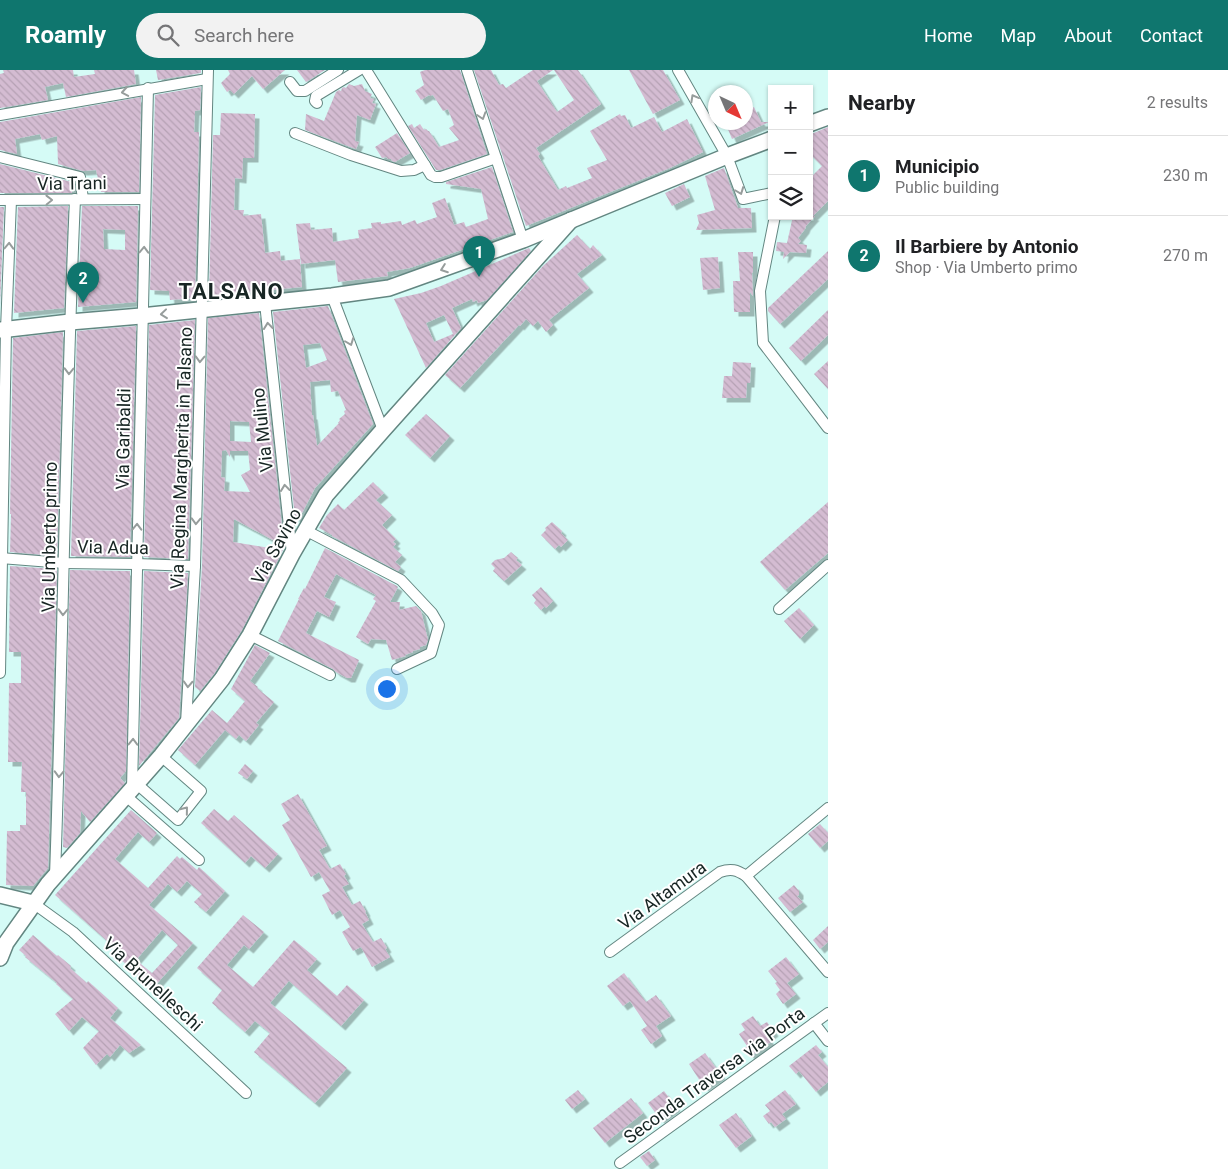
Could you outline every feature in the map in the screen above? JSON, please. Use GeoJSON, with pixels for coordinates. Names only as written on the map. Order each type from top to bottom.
{"type":"FeatureCollection","features":[{"type":"Feature","properties":{"kind":"street"},"geometry":{"type":"LineString","coordinates":[[290,82],[297,91],[305,91],[338,70]]}},
{"type":"Feature","properties":{"kind":"street"},"geometry":{"type":"LineString","coordinates":[[317,103],[315,101],[316,96],[359,70]]}},
{"type":"Feature","properties":{"kind":"street"},"geometry":{"type":"LineString","coordinates":[[366,70],[431,175],[441,177],[496,158]]}},
{"type":"Feature","properties":{"kind":"street"},"geometry":{"type":"LineString","coordinates":[[467,70],[523,240]]}},
{"type":"Feature","properties":{"kind":"street"},"geometry":{"type":"LineString","coordinates":[[678,70],[726,156],[743,199],[768,194]]}},
{"type":"Feature","properties":{"kind":"street"},"geometry":{"type":"LineString","coordinates":[[0,115],[148,88],[208,74]]}},
{"type":"Feature","properties":{"kind":"street","name":"Via Regina Margherita in Talsano"},"geometry":{"type":"LineString","coordinates":[[186,727],[195,566],[208,74]]}},
{"type":"Feature","properties":{"kind":"street","name":"Via Garibaldi"},"geometry":{"type":"LineString","coordinates":[[131,790],[148,88]]}},
{"type":"Feature","properties":{"kind":"street"},"geometry":{"type":"LineString","coordinates":[[813,122],[827,117]]}},
{"type":"Feature","properties":{"kind":"street"},"geometry":{"type":"LineString","coordinates":[[295,133],[351,155],[401,171],[414,170],[425,165]]}},
{"type":"Feature","properties":{"kind":"street"},"geometry":{"type":"LineString","coordinates":[[3,330],[332,296],[389,288],[523,240],[768,140]]}},
{"type":"Feature","properties":{"kind":"street","name":"Via Umberto primo"},"geometry":{"type":"LineString","coordinates":[[0,157],[80,177],[70,322],[55,876]]}},
{"type":"Feature","properties":{"kind":"street","name":"Via Trani"},"geometry":{"type":"LineString","coordinates":[[5,200],[145,199]]}},
{"type":"Feature","properties":{"kind":"street"},"geometry":{"type":"LineString","coordinates":[[0,673],[5,200]]}},
{"type":"Feature","properties":{"kind":"street","name":"Via Savino"},"geometry":{"type":"LineString","coordinates":[[0,958],[6,943],[55,876],[162,756],[222,679],[250,635],[292,554],[326,495],[571,220]]}},
{"type":"Feature","properties":{"kind":"street"},"geometry":{"type":"LineString","coordinates":[[774,220],[760,291],[763,343],[827,423]]}},
{"type":"Feature","properties":{"kind":"street"},"geometry":{"type":"LineString","coordinates":[[332,296],[383,430]]}},
{"type":"Feature","properties":{"kind":"street","name":"Via Mulino"},"geometry":{"type":"LineString","coordinates":[[265,303],[292,554]]}},
{"type":"Feature","properties":{"kind":"street"},"geometry":{"type":"LineString","coordinates":[[306,530],[401,580],[432,613],[439,625],[431,652],[398,669]]}},
{"type":"Feature","properties":{"kind":"street","name":"Via Adua"},"geometry":{"type":"LineString","coordinates":[[1,558],[64,563],[195,566]]}},
{"type":"Feature","properties":{"kind":"street"},"geometry":{"type":"LineString","coordinates":[[779,610],[828,565]]}},
{"type":"Feature","properties":{"kind":"street"},"geometry":{"type":"LineString","coordinates":[[250,635],[330,675]]}},
{"type":"Feature","properties":{"kind":"street"},"geometry":{"type":"LineString","coordinates":[[131,790],[178,820],[201,791],[162,756]]}},
{"type":"Feature","properties":{"kind":"street"},"geometry":{"type":"LineString","coordinates":[[131,790],[199,860]]}},
{"type":"Feature","properties":{"kind":"street"},"geometry":{"type":"LineString","coordinates":[[828,808],[746,876],[828,972]]}},
{"type":"Feature","properties":{"kind":"street","name":"Via Altamura"},"geometry":{"type":"LineString","coordinates":[[610,952],[720,872],[733,869],[740,871],[746,876]]}},
{"type":"Feature","properties":{"kind":"street"},"geometry":{"type":"LineString","coordinates":[[0,895],[34,903]]}},
{"type":"Feature","properties":{"kind":"street","name":"Via Brunelleschi"},"geometry":{"type":"LineString","coordinates":[[34,903],[73,932],[246,1093]]}},
{"type":"Feature","properties":{"kind":"street","name":"Seconda Traversa via Porta"},"geometry":{"type":"LineString","coordinates":[[620,1163],[828,1013]]}},
{"type":"Feature","properties":{"kind":"street"},"geometry":{"type":"LineString","coordinates":[[814,1023],[828,1040]]}},
{"type":"Feature","properties":{"kind":"building"},"geometry":{"type":"Polygon","coordinates":[[[3,70],[73,70],[74,77],[95,74],[94,70],[134,70],[136,84],[66,97],[63,83],[45,87],[48,100],[0,108],[0,74],[4,73],[3,70]]]}},
{"type":"Feature","properties":{"kind":"building"},"geometry":{"type":"Polygon","coordinates":[[[156,70],[201,70],[201,73],[158,80],[156,70]]]}},
{"type":"Feature","properties":{"kind":"building"},"geometry":{"type":"Polygon","coordinates":[[[228,70],[285,70],[263,89],[252,76],[234,94],[230,90],[227,92],[221,83],[230,74],[228,70]]]}},
{"type":"Feature","properties":{"kind":"building"},"geometry":{"type":"Polygon","coordinates":[[[297,70],[325,70],[306,82],[297,70]]]}},
{"type":"Feature","properties":{"kind":"building"},"geometry":{"type":"Polygon","coordinates":[[[425,70],[460,70],[487,154],[436,170],[408,126],[412,124],[414,128],[420,124],[424,130],[429,131],[439,147],[459,140],[449,128],[454,125],[448,109],[443,111],[433,95],[429,95],[421,100],[415,91],[424,85],[420,72],[425,70]]]}},
{"type":"Feature","properties":{"kind":"building"},"geometry":{"type":"Polygon","coordinates":[[[474,70],[491,70],[499,85],[503,84],[506,88],[533,70],[553,70],[537,81],[557,112],[574,100],[554,70],[578,70],[601,104],[536,148],[540,154],[538,156],[558,190],[592,178],[587,168],[607,160],[590,131],[620,114],[621,116],[625,115],[631,128],[654,117],[662,132],[687,119],[703,152],[670,168],[526,226],[474,70]]]}},
{"type":"Feature","properties":{"kind":"building"},"geometry":{"type":"Polygon","coordinates":[[[629,70],[663,70],[680,100],[653,114],[629,70]]]}},
{"type":"Feature","properties":{"kind":"building"},"geometry":{"type":"Polygon","coordinates":[[[349,84],[354,86],[362,84],[365,91],[372,94],[370,98],[374,99],[372,103],[376,104],[370,120],[357,115],[355,141],[359,142],[356,149],[305,130],[306,114],[324,121],[336,92],[341,91],[344,87],[346,88],[349,84]]]}},
{"type":"Feature","properties":{"kind":"building"},"geometry":{"type":"Polygon","coordinates":[[[201,87],[200,110],[195,111],[194,132],[199,132],[195,298],[170,300],[169,291],[150,290],[155,95],[201,87]]]}},
{"type":"Feature","properties":{"kind":"building"},"geometry":{"type":"Polygon","coordinates":[[[141,97],[139,192],[101,192],[96,170],[83,171],[58,164],[57,136],[42,140],[40,134],[15,139],[17,154],[0,150],[0,122],[141,97]]]}},
{"type":"Feature","properties":{"kind":"building"},"geometry":{"type":"Polygon","coordinates":[[[753,108],[761,122],[768,122],[753,129],[753,108]]]}},
{"type":"Feature","properties":{"kind":"building"},"geometry":{"type":"Polygon","coordinates":[[[221,113],[255,114],[254,158],[243,158],[242,179],[235,178],[234,210],[244,210],[243,216],[261,214],[265,253],[280,251],[281,261],[300,259],[302,287],[209,296],[213,135],[220,135],[221,113]]]}},
{"type":"Feature","properties":{"kind":"building"},"geometry":{"type":"Polygon","coordinates":[[[828,127],[828,201],[813,216],[813,175],[822,166],[813,157],[813,133],[828,127]]]}},
{"type":"Feature","properties":{"kind":"building"},"geometry":{"type":"Polygon","coordinates":[[[728,130],[752,130],[732,139],[728,130]]]}},
{"type":"Feature","properties":{"kind":"building"},"geometry":{"type":"Polygon","coordinates":[[[397,133],[410,153],[395,162],[386,157],[382,158],[375,147],[397,133]]]}},
{"type":"Feature","properties":{"kind":"building"},"geometry":{"type":"Polygon","coordinates":[[[0,164],[72,182],[72,193],[0,193],[0,164]]]}},
{"type":"Feature","properties":{"kind":"building"},"geometry":{"type":"Polygon","coordinates":[[[492,167],[513,232],[410,268],[387,272],[388,276],[338,282],[335,260],[301,264],[296,224],[310,223],[311,230],[332,228],[333,242],[359,238],[358,230],[372,228],[371,223],[381,222],[381,224],[401,221],[402,225],[415,220],[417,224],[437,217],[432,203],[445,198],[454,225],[464,222],[466,227],[488,219],[481,189],[446,184],[446,182],[492,167]]]}},
{"type":"Feature","properties":{"kind":"building"},"geometry":{"type":"Polygon","coordinates":[[[724,168],[738,208],[751,208],[752,228],[696,230],[699,223],[697,215],[715,210],[705,176],[724,168]]]}},
{"type":"Feature","properties":{"kind":"building"},"geometry":{"type":"Polygon","coordinates":[[[684,184],[690,197],[672,206],[665,193],[684,184]]]}},
{"type":"Feature","properties":{"kind":"building"},"geometry":{"type":"Polygon","coordinates":[[[68,206],[64,308],[14,313],[18,207],[68,206]]]}},
{"type":"Feature","properties":{"kind":"building"},"geometry":{"type":"Polygon","coordinates":[[[82,206],[138,206],[136,302],[78,307],[82,206]],[[103,229],[104,249],[125,250],[125,230],[103,229]]]}},
{"type":"Feature","properties":{"kind":"building"},"geometry":{"type":"Polygon","coordinates":[[[0,207],[4,207],[0,307],[0,207]]]}},
{"type":"Feature","properties":{"kind":"building"},"geometry":{"type":"Polygon","coordinates":[[[792,220],[811,220],[798,238],[801,241],[798,244],[807,245],[806,253],[790,252],[783,259],[784,252],[776,251],[777,242],[787,243],[792,220]]]}},
{"type":"Feature","properties":{"kind":"building"},"geometry":{"type":"Polygon","coordinates":[[[577,235],[590,249],[593,245],[602,255],[577,274],[589,288],[549,320],[553,325],[546,332],[538,321],[533,326],[526,319],[460,388],[445,375],[543,266],[577,235]]]}},
{"type":"Feature","properties":{"kind":"building"},"geometry":{"type":"Polygon","coordinates":[[[529,248],[531,251],[487,300],[478,303],[477,300],[473,302],[472,299],[452,308],[461,328],[426,368],[394,299],[441,286],[529,248]],[[444,315],[426,323],[434,342],[453,334],[444,315]]]}},
{"type":"Feature","properties":{"kind":"building"},"geometry":{"type":"Polygon","coordinates":[[[828,251],[828,279],[780,324],[768,311],[768,308],[828,251]]]}},
{"type":"Feature","properties":{"kind":"building"},"geometry":{"type":"Polygon","coordinates":[[[738,252],[753,252],[753,296],[750,292],[750,312],[734,312],[733,281],[740,281],[738,252]]]}},
{"type":"Feature","properties":{"kind":"building"},"geometry":{"type":"Polygon","coordinates":[[[718,257],[720,288],[703,290],[700,258],[718,257]]]}},
{"type":"Feature","properties":{"kind":"building"},"geometry":{"type":"Polygon","coordinates":[[[328,306],[373,424],[315,488],[300,517],[295,518],[273,312],[328,306]],[[320,343],[303,345],[306,368],[327,360],[320,343]],[[330,380],[310,382],[312,415],[317,446],[339,423],[339,419],[345,414],[344,411],[346,410],[338,391],[331,392],[330,380]]]}},
{"type":"Feature","properties":{"kind":"building"},"geometry":{"type":"Polygon","coordinates":[[[828,310],[828,335],[801,361],[789,348],[828,310]]]}},
{"type":"Feature","properties":{"kind":"building"},"geometry":{"type":"Polygon","coordinates":[[[259,313],[284,546],[234,519],[233,542],[283,550],[242,630],[214,674],[200,691],[195,687],[202,566],[208,318],[259,313]],[[230,421],[230,441],[251,442],[249,422],[230,421]],[[226,450],[222,451],[221,477],[225,478],[224,491],[250,492],[241,475],[250,470],[248,451],[230,451],[230,457],[226,450]]]}},
{"type":"Feature","properties":{"kind":"building"},"geometry":{"type":"Polygon","coordinates":[[[195,320],[188,559],[144,557],[149,325],[195,320]]]}},
{"type":"Feature","properties":{"kind":"building"},"geometry":{"type":"Polygon","coordinates":[[[136,326],[130,557],[71,556],[77,331],[136,326]]]}},
{"type":"Feature","properties":{"kind":"building"},"geometry":{"type":"Polygon","coordinates":[[[63,332],[57,556],[10,552],[13,338],[63,332]]]}},
{"type":"Feature","properties":{"kind":"building"},"geometry":{"type":"Polygon","coordinates":[[[828,361],[828,389],[814,374],[828,361]]]}},
{"type":"Feature","properties":{"kind":"building"},"geometry":{"type":"Polygon","coordinates":[[[733,362],[751,363],[750,383],[747,383],[746,398],[722,398],[724,376],[732,376],[733,362]]]}},
{"type":"Feature","properties":{"kind":"building"},"geometry":{"type":"Polygon","coordinates":[[[426,414],[450,436],[430,458],[405,435],[426,414]]]}},
{"type":"Feature","properties":{"kind":"building"},"geometry":{"type":"Polygon","coordinates":[[[373,482],[384,493],[376,500],[392,515],[382,525],[396,539],[393,542],[396,544],[393,547],[402,555],[395,562],[401,567],[398,571],[319,528],[327,515],[338,504],[344,510],[373,482]]]}},
{"type":"Feature","properties":{"kind":"building"},"geometry":{"type":"Polygon","coordinates":[[[828,502],[828,553],[785,590],[760,562],[828,502]]]}},
{"type":"Feature","properties":{"kind":"building"},"geometry":{"type":"Polygon","coordinates":[[[552,522],[568,540],[561,547],[559,545],[555,549],[541,535],[552,522]]]}},
{"type":"Feature","properties":{"kind":"building"},"geometry":{"type":"Polygon","coordinates":[[[325,548],[397,586],[390,602],[400,602],[399,610],[416,606],[421,611],[428,640],[426,645],[406,656],[392,660],[386,640],[371,639],[368,644],[356,637],[376,601],[373,599],[376,595],[336,574],[324,597],[336,602],[329,617],[317,611],[306,633],[359,660],[351,678],[347,678],[278,641],[325,548]]]}},
{"type":"Feature","properties":{"kind":"building"},"geometry":{"type":"Polygon","coordinates":[[[511,552],[522,565],[504,581],[493,571],[495,568],[491,564],[495,560],[504,558],[511,552]]]}},
{"type":"Feature","properties":{"kind":"building"},"geometry":{"type":"Polygon","coordinates":[[[10,566],[57,569],[48,868],[33,886],[6,885],[7,831],[20,831],[20,825],[26,825],[26,792],[21,792],[22,762],[8,762],[9,683],[21,683],[21,652],[9,652],[10,566]]]}},
{"type":"Feature","properties":{"kind":"building"},"geometry":{"type":"Polygon","coordinates":[[[70,570],[130,571],[126,771],[120,778],[125,783],[90,822],[81,811],[80,833],[67,848],[63,847],[70,570]]]}},
{"type":"Feature","properties":{"kind":"building"},"geometry":{"type":"Polygon","coordinates":[[[144,571],[188,573],[179,718],[139,766],[144,571]]]}},
{"type":"Feature","properties":{"kind":"building"},"geometry":{"type":"Polygon","coordinates":[[[541,587],[553,601],[541,610],[534,603],[536,600],[532,595],[541,587]]]}},
{"type":"Feature","properties":{"kind":"building"},"geometry":{"type":"Polygon","coordinates":[[[799,608],[814,625],[800,639],[784,621],[799,608]]]}},
{"type":"Feature","properties":{"kind":"building"},"geometry":{"type":"Polygon","coordinates":[[[255,645],[270,653],[250,681],[274,702],[256,723],[259,725],[246,741],[239,735],[236,739],[225,730],[195,765],[178,750],[212,710],[227,723],[245,701],[231,689],[255,645]]]}},
{"type":"Feature","properties":{"kind":"building"},"geometry":{"type":"Polygon","coordinates":[[[245,764],[253,771],[247,779],[238,773],[245,764]]]}},
{"type":"Feature","properties":{"kind":"building"},"geometry":{"type":"Polygon","coordinates":[[[298,794],[327,846],[319,850],[330,869],[340,864],[349,884],[342,887],[352,905],[360,901],[369,920],[362,924],[373,942],[381,938],[387,948],[385,949],[390,957],[372,967],[361,947],[353,951],[342,932],[350,927],[340,910],[332,915],[322,895],[330,891],[319,872],[311,877],[282,825],[290,820],[281,804],[298,794]]]}},
{"type":"Feature","properties":{"kind":"building"},"geometry":{"type":"Polygon","coordinates":[[[214,809],[228,821],[234,815],[278,854],[265,868],[251,856],[245,863],[201,823],[214,809]]]}},
{"type":"Feature","properties":{"kind":"building"},"geometry":{"type":"Polygon","coordinates":[[[131,810],[157,833],[149,842],[138,832],[115,859],[148,888],[177,856],[180,859],[182,857],[197,870],[199,867],[225,891],[206,912],[194,902],[202,894],[187,881],[177,892],[168,884],[149,905],[193,943],[153,988],[121,960],[124,956],[55,895],[131,810]],[[162,930],[136,960],[152,973],[178,945],[162,930]]]}},
{"type":"Feature","properties":{"kind":"building"},"geometry":{"type":"Polygon","coordinates":[[[820,824],[828,833],[828,841],[820,848],[808,834],[820,824]]]}},
{"type":"Feature","properties":{"kind":"building"},"geometry":{"type":"Polygon","coordinates":[[[794,885],[799,891],[797,896],[803,902],[790,912],[778,898],[794,885]]]}},
{"type":"Feature","properties":{"kind":"building"},"geometry":{"type":"Polygon","coordinates":[[[243,915],[264,932],[249,949],[244,945],[227,965],[253,987],[294,940],[317,959],[307,970],[337,996],[347,985],[364,1000],[341,1026],[289,981],[270,1003],[347,1068],[315,1103],[254,1052],[270,1033],[255,1021],[245,1032],[212,1003],[222,990],[197,968],[243,915]]]}},
{"type":"Feature","properties":{"kind":"building"},"geometry":{"type":"Polygon","coordinates":[[[828,926],[828,942],[820,949],[813,940],[828,926]]]}},
{"type":"Feature","properties":{"kind":"building"},"geometry":{"type":"Polygon","coordinates":[[[33,935],[118,1008],[110,1018],[141,1045],[129,1053],[120,1045],[110,1057],[107,1054],[96,1065],[83,1048],[99,1031],[82,1017],[69,1031],[55,1014],[73,999],[19,950],[33,935]]]}},
{"type":"Feature","properties":{"kind":"building"},"geometry":{"type":"Polygon","coordinates":[[[786,957],[799,974],[787,983],[796,994],[783,1004],[776,994],[780,990],[775,983],[777,982],[768,971],[786,957]]]}},
{"type":"Feature","properties":{"kind":"building"},"geometry":{"type":"Polygon","coordinates":[[[624,973],[646,1002],[656,995],[671,1016],[656,1026],[662,1036],[651,1044],[641,1030],[647,1026],[630,1001],[623,1006],[607,986],[624,973]]]}},
{"type":"Feature","properties":{"kind":"building"},"geometry":{"type":"Polygon","coordinates":[[[753,1016],[760,1026],[767,1022],[774,1032],[767,1037],[771,1042],[751,1056],[739,1034],[745,1030],[741,1024],[753,1016]]]}},
{"type":"Feature","properties":{"kind":"building"},"geometry":{"type":"Polygon","coordinates":[[[816,1045],[822,1052],[818,1055],[828,1067],[828,1082],[816,1092],[799,1071],[796,1074],[789,1066],[816,1045]]]}},
{"type":"Feature","properties":{"kind":"building"},"geometry":{"type":"Polygon","coordinates":[[[705,1053],[721,1075],[704,1087],[689,1064],[705,1053]]]}},
{"type":"Feature","properties":{"kind":"building"},"geometry":{"type":"Polygon","coordinates":[[[578,1090],[585,1099],[572,1109],[565,1100],[578,1090]]]}},
{"type":"Feature","properties":{"kind":"building"},"geometry":{"type":"Polygon","coordinates":[[[785,1090],[796,1104],[782,1114],[786,1119],[775,1127],[771,1122],[769,1124],[763,1116],[770,1111],[765,1105],[785,1090]]]}},
{"type":"Feature","properties":{"kind":"building"},"geometry":{"type":"Polygon","coordinates":[[[664,1091],[676,1107],[660,1119],[648,1103],[664,1091]]]}},
{"type":"Feature","properties":{"kind":"building"},"geometry":{"type":"Polygon","coordinates":[[[631,1098],[643,1113],[605,1143],[593,1128],[631,1098]]]}},
{"type":"Feature","properties":{"kind":"building"},"geometry":{"type":"Polygon","coordinates":[[[736,1113],[752,1136],[736,1148],[719,1125],[736,1113]]]}},
{"type":"Feature","properties":{"kind":"building"},"geometry":{"type":"Polygon","coordinates":[[[649,1151],[655,1160],[647,1166],[640,1157],[649,1151]]]}},
{"type":"Feature","properties":{"kind":"place","name":"Municipio"},"geometry":{"type":"Point","coordinates":[479,277]}},
{"type":"Feature","properties":{"kind":"place","name":"Il Barbiere by Antonio"},"geometry":{"type":"Point","coordinates":[83,303]}},
{"type":"Feature","properties":{"kind":"district","name":"TALSANO"},"geometry":{"type":"Point","coordinates":[231,291]}}]}
